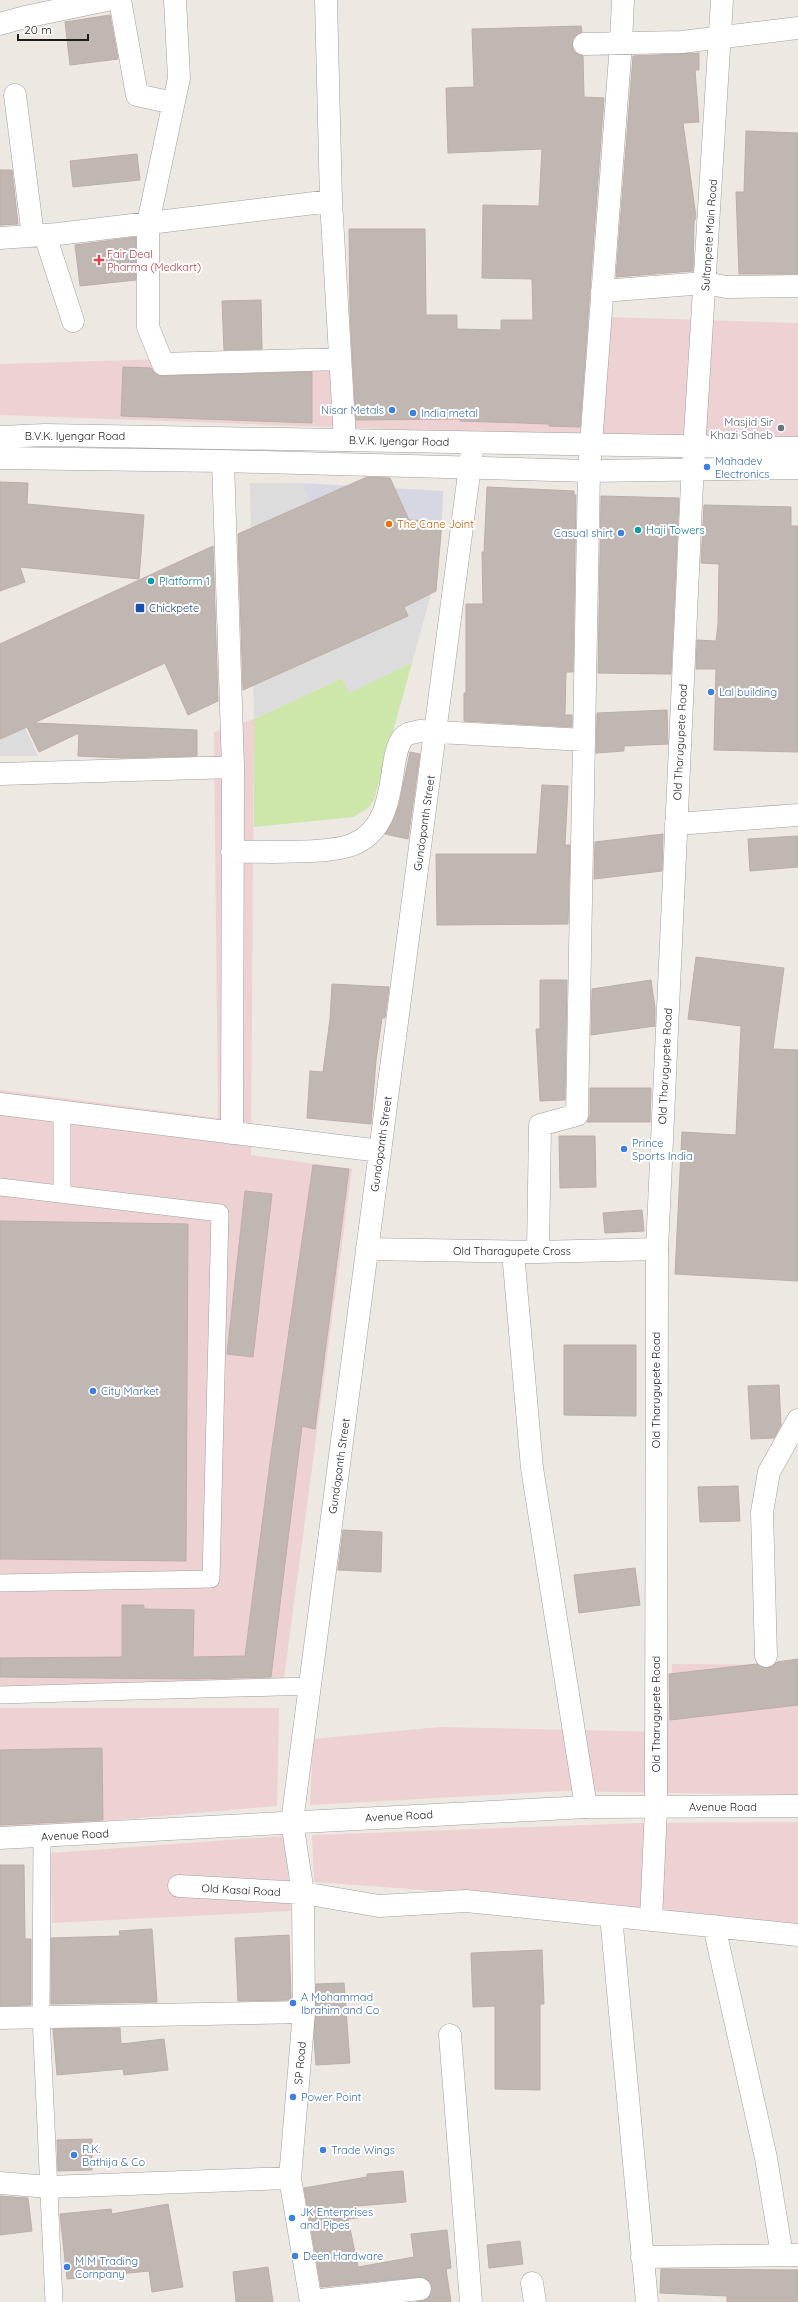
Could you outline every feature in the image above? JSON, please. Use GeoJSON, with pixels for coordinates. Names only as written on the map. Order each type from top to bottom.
{"type":"FeatureCollection","features":[{"type":"Feature","properties":{"kind":"street"},"geometry":{"type":"LineString","coordinates":[[0,24],[25,17],[107,0]]}},
{"type":"Feature","properties":{"kind":"street"},"geometry":{"type":"LineString","coordinates":[[120,0],[137,95],[173,103]]}},
{"type":"Feature","properties":{"kind":"street"},"geometry":{"type":"LineString","coordinates":[[175,0],[179,78],[148,223],[148,327],[163,364],[340,359]]}},
{"type":"Feature","properties":{"kind":"street"},"geometry":{"type":"LineString","coordinates":[[326,0],[330,201],[345,440]]}},
{"type":"Feature","properties":{"kind":"street"},"geometry":{"type":"LineString","coordinates":[[538,1252],[540,1125],[577,1115],[589,471],[623,0]]}},
{"type":"Feature","properties":{"kind":"street","name":"Sultanpete Main Road"},"geometry":{"type":"LineString","coordinates":[[693,469],[706,283],[722,0]]}},
{"type":"Feature","properties":{"kind":"street"},"geometry":{"type":"LineString","coordinates":[[584,44],[682,42],[798,28]]}},
{"type":"Feature","properties":{"kind":"street"},"geometry":{"type":"LineString","coordinates":[[16,94],[39,235],[73,321]]}},
{"type":"Feature","properties":{"kind":"street"},"geometry":{"type":"LineString","coordinates":[[0,238],[148,223],[330,201]]}},
{"type":"Feature","properties":{"kind":"street"},"geometry":{"type":"LineString","coordinates":[[602,291],[706,283],[726,287],[798,286]]}},
{"type":"Feature","properties":{"kind":"street","name":"B.V.K. Iyengar Road"},"geometry":{"type":"LineString","coordinates":[[0,437],[45,435],[591,446],[798,448]]}},
{"type":"Feature","properties":{"kind":"street","name":"Gundopanth Street"},"geometry":{"type":"LineString","coordinates":[[292,1822],[473,443]]}},
{"type":"Feature","properties":{"kind":"street","name":"B.V.K. Iyengar Road"},"geometry":{"type":"LineString","coordinates":[[0,458],[223,461],[589,471],[798,468]]}},
{"type":"Feature","properties":{"kind":"street"},"geometry":{"type":"LineString","coordinates":[[223,461],[232,767],[232,1133]]}},
{"type":"Feature","properties":{"kind":"street","name":"Old Tharugupete Road"},"geometry":{"type":"LineString","coordinates":[[651,1920],[656,1808],[657,1249],[693,469]]}},
{"type":"Feature","properties":{"kind":"street"},"geometry":{"type":"LineString","coordinates":[[232,852],[338,850],[367,838],[378,827],[385,812],[399,744],[407,735],[420,731],[584,740]]}},
{"type":"Feature","properties":{"kind":"street"},"geometry":{"type":"LineString","coordinates":[[0,774],[232,767]]}},
{"type":"Feature","properties":{"kind":"street"},"geometry":{"type":"LineString","coordinates":[[676,824],[798,814]]}},
{"type":"Feature","properties":{"kind":"street"},"geometry":{"type":"LineString","coordinates":[[0,1104],[380,1151]]}},
{"type":"Feature","properties":{"kind":"street"},"geometry":{"type":"LineString","coordinates":[[62,1112],[62,1194]]}},
{"type":"Feature","properties":{"kind":"street"},"geometry":{"type":"LineString","coordinates":[[0,1187],[220,1213],[211,1579],[0,1583]]}},
{"type":"Feature","properties":{"kind":"street","name":"Old Tharagupete Cross"},"geometry":{"type":"LineString","coordinates":[[367,1249],[538,1252],[657,1249]]}},
{"type":"Feature","properties":{"kind":"street"},"geometry":{"type":"LineString","coordinates":[[513,1252],[532,1468],[586,1807]]}},
{"type":"Feature","properties":{"kind":"street"},"geometry":{"type":"LineString","coordinates":[[766,1656],[762,1512],[769,1472],[798,1420]]}},
{"type":"Feature","properties":{"kind":"street"},"geometry":{"type":"LineString","coordinates":[[0,1695],[310,1686]]}},
{"type":"Feature","properties":{"kind":"street","name":"Avenue Road"},"geometry":{"type":"LineString","coordinates":[[0,1838],[42,1837],[292,1822],[586,1807],[656,1808],[798,1806]]}},
{"type":"Feature","properties":{"kind":"street","name":"SP Road"},"geometry":{"type":"LineString","coordinates":[[292,1822],[303,1893],[304,2012],[290,2178],[311,2302]]}},
{"type":"Feature","properties":{"kind":"street"},"geometry":{"type":"LineString","coordinates":[[42,1837],[41,2016],[54,2302]]}},
{"type":"Feature","properties":{"kind":"street","name":"Old Kasai Road"},"geometry":{"type":"LineString","coordinates":[[179,1886],[303,1893],[379,1906],[466,1901],[798,1935]]}},
{"type":"Feature","properties":{"kind":"street"},"geometry":{"type":"LineString","coordinates":[[611,1916],[647,2302]]}},
{"type":"Feature","properties":{"kind":"street"},"geometry":{"type":"LineString","coordinates":[[642,2257],[790,2255],[766,2158],[714,1926]]}},
{"type":"Feature","properties":{"kind":"street"},"geometry":{"type":"LineString","coordinates":[[0,2018],[304,2012]]}},
{"type":"Feature","properties":{"kind":"street"},"geometry":{"type":"LineString","coordinates":[[450,2035],[471,2302]]}},
{"type":"Feature","properties":{"kind":"street"},"geometry":{"type":"LineString","coordinates":[[0,2183],[49,2187],[290,2178]]}},
{"type":"Feature","properties":{"kind":"street"},"geometry":{"type":"LineString","coordinates":[[311,2302],[420,2289]]}},
{"type":"Feature","properties":{"kind":"shaded area"},"geometry":{"type":"Polygon","coordinates":[[[609,317],[798,323],[798,444],[0,415],[0,364],[300,355],[609,317]]]}},
{"type":"Feature","properties":{"kind":"shaded area"},"geometry":{"type":"Polygon","coordinates":[[[250,483],[302,483],[368,623],[431,594],[412,663],[349,693],[342,678],[254,719],[250,483]]]}},
{"type":"Feature","properties":{"kind":"shaded area"},"geometry":{"type":"Polygon","coordinates":[[[302,483],[443,491],[442,522],[328,540],[302,483]]]}},
{"type":"Feature","properties":{"kind":"shaded area"},"geometry":{"type":"Polygon","coordinates":[[[0,674],[38,756],[0,756],[0,674]]]}},
{"type":"Feature","properties":{"kind":"shaded area"},"geometry":{"type":"Polygon","coordinates":[[[254,719],[251,1155],[352,1169],[283,1685],[0,1689],[0,1090],[218,1118],[214,732],[254,719]]]}},
{"type":"Feature","properties":{"kind":"shaded area"},"geometry":{"type":"Polygon","coordinates":[[[672,1664],[798,1665],[798,1795],[562,1791],[310,1805],[313,1739],[439,1727],[667,1732],[672,1664]]]}},
{"type":"Feature","properties":{"kind":"shaded area"},"geometry":{"type":"Polygon","coordinates":[[[0,1708],[279,1708],[277,1806],[0,1830],[0,1708]]]}},
{"type":"Feature","properties":{"kind":"shaded area"},"geometry":{"type":"Polygon","coordinates":[[[798,1822],[798,1929],[533,1898],[314,1882],[312,1835],[641,1823],[798,1822]]]}},
{"type":"Feature","properties":{"kind":"shaded area"},"geometry":{"type":"Polygon","coordinates":[[[285,1836],[291,1911],[52,1923],[51,1853],[285,1836]]]}},
{"type":"Feature","properties":{"kind":"green space"},"geometry":{"type":"Polygon","coordinates":[[[412,663],[374,800],[368,808],[353,817],[254,827],[254,719],[342,678],[349,692],[412,663]]]}},
{"type":"Feature","properties":{"kind":"building"},"geometry":{"type":"Polygon","coordinates":[[[110,15],[118,59],[70,65],[65,22],[110,15]]]}},
{"type":"Feature","properties":{"kind":"building"},"geometry":{"type":"Polygon","coordinates":[[[581,26],[582,32],[573,38],[572,45],[574,51],[583,56],[584,97],[604,98],[580,427],[549,426],[549,424],[460,421],[460,419],[356,420],[350,315],[349,229],[425,229],[426,315],[457,315],[457,329],[501,330],[501,320],[533,320],[532,279],[482,278],[483,205],[539,206],[542,149],[448,153],[446,88],[474,87],[472,29],[581,26]]]}},
{"type":"Feature","properties":{"kind":"building"},"geometry":{"type":"Polygon","coordinates":[[[699,53],[699,70],[695,70],[699,122],[683,123],[696,217],[694,222],[693,271],[616,277],[633,56],[699,53]]]}},
{"type":"Feature","properties":{"kind":"building"},"geometry":{"type":"Polygon","coordinates":[[[746,131],[798,133],[798,274],[739,274],[736,192],[744,192],[746,131]]]}},
{"type":"Feature","properties":{"kind":"building"},"geometry":{"type":"Polygon","coordinates":[[[137,154],[140,180],[73,187],[70,161],[137,154]]]}},
{"type":"Feature","properties":{"kind":"building"},"geometry":{"type":"Polygon","coordinates":[[[0,170],[12,170],[18,224],[0,225],[0,170]]]}},
{"type":"Feature","properties":{"kind":"building"},"geometry":{"type":"Polygon","coordinates":[[[136,237],[136,280],[80,286],[75,245],[136,237]]]}},
{"type":"Feature","properties":{"kind":"building"},"geometry":{"type":"Polygon","coordinates":[[[261,300],[262,349],[224,350],[222,301],[261,300]]]}},
{"type":"Feature","properties":{"kind":"building"},"geometry":{"type":"Polygon","coordinates":[[[123,367],[151,368],[156,374],[163,376],[312,372],[312,423],[121,416],[123,367]]]}},
{"type":"Feature","properties":{"kind":"building"},"geometry":{"type":"Polygon","coordinates":[[[367,477],[390,478],[409,520],[442,522],[436,591],[404,607],[408,616],[243,690],[238,534],[367,477]]]}},
{"type":"Feature","properties":{"kind":"building"},"geometry":{"type":"Polygon","coordinates":[[[0,482],[28,483],[27,504],[144,515],[139,579],[20,567],[25,582],[0,591],[0,482]]]}},
{"type":"Feature","properties":{"kind":"building"},"geometry":{"type":"Polygon","coordinates":[[[487,487],[574,491],[574,495],[576,495],[573,672],[566,672],[565,715],[572,715],[572,727],[464,721],[464,693],[466,693],[466,604],[483,604],[482,552],[484,552],[487,487]]]}},
{"type":"Feature","properties":{"kind":"building"},"geometry":{"type":"Polygon","coordinates":[[[601,496],[679,498],[671,674],[598,673],[601,496]]]}},
{"type":"Feature","properties":{"kind":"building"},"geometry":{"type":"Polygon","coordinates":[[[704,505],[791,507],[791,526],[798,526],[798,752],[714,750],[716,669],[696,669],[697,640],[716,641],[718,624],[719,564],[701,563],[704,505]]]}},
{"type":"Feature","properties":{"kind":"building"},"geometry":{"type":"Polygon","coordinates":[[[213,546],[218,701],[188,715],[165,663],[34,723],[197,730],[197,756],[121,758],[78,756],[79,733],[39,752],[27,727],[0,739],[0,644],[213,546]]]}},
{"type":"Feature","properties":{"kind":"building"},"geometry":{"type":"Polygon","coordinates":[[[667,710],[668,744],[624,746],[624,751],[596,753],[597,713],[667,710]]]}},
{"type":"Feature","properties":{"kind":"building"},"geometry":{"type":"Polygon","coordinates":[[[410,752],[420,754],[408,839],[385,834],[399,805],[410,752]]]}},
{"type":"Feature","properties":{"kind":"building"},"geometry":{"type":"Polygon","coordinates":[[[542,785],[568,786],[565,845],[570,845],[568,924],[437,925],[436,854],[537,854],[542,785]]]}},
{"type":"Feature","properties":{"kind":"building"},"geometry":{"type":"Polygon","coordinates":[[[663,834],[662,871],[594,879],[595,842],[663,834]]]}},
{"type":"Feature","properties":{"kind":"building"},"geometry":{"type":"Polygon","coordinates":[[[798,836],[798,867],[750,871],[748,839],[798,836]]]}},
{"type":"Feature","properties":{"kind":"building"},"geometry":{"type":"Polygon","coordinates":[[[696,957],[784,968],[773,1049],[798,1050],[798,1281],[675,1274],[682,1132],[736,1135],[741,1026],[688,1019],[696,957]]]}},
{"type":"Feature","properties":{"kind":"building"},"geometry":{"type":"Polygon","coordinates":[[[540,980],[567,980],[565,1100],[540,1101],[536,1029],[540,1029],[540,980]]]}},
{"type":"Feature","properties":{"kind":"building"},"geometry":{"type":"Polygon","coordinates":[[[651,980],[655,1008],[655,1026],[591,1035],[592,989],[651,980]]]}},
{"type":"Feature","properties":{"kind":"building"},"geometry":{"type":"Polygon","coordinates":[[[332,984],[389,987],[385,1018],[382,1018],[376,1060],[371,1124],[307,1118],[310,1071],[323,1072],[330,1019],[332,984]]]}},
{"type":"Feature","properties":{"kind":"building"},"geometry":{"type":"Polygon","coordinates":[[[590,1088],[651,1088],[650,1122],[587,1122],[590,1115],[590,1088]]]}},
{"type":"Feature","properties":{"kind":"building"},"geometry":{"type":"Polygon","coordinates":[[[559,1136],[595,1136],[596,1187],[560,1188],[559,1136]]]}},
{"type":"Feature","properties":{"kind":"building"},"geometry":{"type":"Polygon","coordinates":[[[313,1165],[349,1169],[315,1429],[302,1426],[271,1677],[193,1679],[0,1677],[0,1658],[122,1657],[122,1605],[144,1605],[144,1609],[194,1610],[193,1657],[245,1656],[271,1455],[313,1165]]]}},
{"type":"Feature","properties":{"kind":"building"},"geometry":{"type":"Polygon","coordinates":[[[245,1191],[272,1194],[253,1357],[227,1354],[245,1191]]]}},
{"type":"Feature","properties":{"kind":"building"},"geometry":{"type":"Polygon","coordinates":[[[642,1210],[644,1231],[605,1233],[603,1213],[642,1210]]]}},
{"type":"Feature","properties":{"kind":"building","name":"City Market"},"geometry":{"type":"Polygon","coordinates":[[[0,1221],[188,1224],[186,1561],[0,1559],[0,1221]]]}},
{"type":"Feature","properties":{"kind":"building"},"geometry":{"type":"Polygon","coordinates":[[[564,1345],[636,1345],[636,1416],[564,1415],[564,1345]]]}},
{"type":"Feature","properties":{"kind":"building"},"geometry":{"type":"Polygon","coordinates":[[[779,1385],[781,1425],[774,1438],[751,1439],[748,1386],[779,1385]]]}},
{"type":"Feature","properties":{"kind":"building"},"geometry":{"type":"Polygon","coordinates":[[[738,1486],[740,1521],[700,1522],[698,1487],[738,1486]]]}},
{"type":"Feature","properties":{"kind":"building"},"geometry":{"type":"Polygon","coordinates":[[[343,1530],[382,1532],[381,1572],[338,1570],[343,1530]]]}},
{"type":"Feature","properties":{"kind":"building"},"geometry":{"type":"Polygon","coordinates":[[[635,1568],[640,1605],[579,1613],[574,1575],[635,1568]]]}},
{"type":"Feature","properties":{"kind":"building"},"geometry":{"type":"Polygon","coordinates":[[[798,1659],[798,1705],[670,1720],[669,1674],[757,1664],[767,1668],[773,1666],[777,1662],[798,1659]]]}},
{"type":"Feature","properties":{"kind":"building"},"geometry":{"type":"Polygon","coordinates":[[[102,1748],[103,1820],[0,1825],[0,1750],[102,1748]]]}},
{"type":"Feature","properties":{"kind":"building"},"geometry":{"type":"Polygon","coordinates":[[[0,1865],[24,1865],[25,1939],[31,1939],[31,2005],[0,2006],[0,1865]]]}},
{"type":"Feature","properties":{"kind":"building"},"geometry":{"type":"Polygon","coordinates":[[[152,1929],[157,2002],[51,2004],[51,1938],[120,1936],[119,1931],[152,1929]]]}},
{"type":"Feature","properties":{"kind":"building"},"geometry":{"type":"Polygon","coordinates":[[[289,1935],[291,2000],[238,2001],[235,1938],[289,1935]]]}},
{"type":"Feature","properties":{"kind":"building"},"geometry":{"type":"Polygon","coordinates":[[[542,1950],[544,2004],[540,2004],[540,2090],[495,2089],[495,2006],[473,2007],[471,1953],[542,1950]]]}},
{"type":"Feature","properties":{"kind":"building"},"geometry":{"type":"Polygon","coordinates":[[[344,1983],[350,2063],[316,2065],[314,2038],[316,1984],[344,1983]]]}},
{"type":"Feature","properties":{"kind":"building"},"geometry":{"type":"Polygon","coordinates":[[[120,2028],[121,2044],[164,2039],[168,2070],[124,2075],[123,2069],[57,2075],[53,2029],[120,2028]]]}},
{"type":"Feature","properties":{"kind":"building","name":"R.K. Bathija & Co"},"geometry":{"type":"Polygon","coordinates":[[[92,2139],[92,2170],[58,2171],[57,2140],[92,2139]]]}},
{"type":"Feature","properties":{"kind":"building"},"geometry":{"type":"Polygon","coordinates":[[[403,2171],[406,2202],[356,2206],[358,2218],[348,2219],[358,2267],[414,2257],[411,2234],[447,2230],[451,2268],[446,2269],[451,2302],[416,2302],[428,2299],[432,2288],[430,2281],[419,2277],[321,2287],[304,2188],[367,2177],[367,2174],[403,2171]]]}},
{"type":"Feature","properties":{"kind":"building"},"geometry":{"type":"Polygon","coordinates":[[[0,2196],[28,2198],[32,2231],[0,2235],[0,2196]]]}},
{"type":"Feature","properties":{"kind":"building"},"geometry":{"type":"Polygon","coordinates":[[[168,2204],[183,2287],[152,2292],[149,2271],[67,2279],[60,2214],[111,2209],[112,2214],[168,2204]]]}},
{"type":"Feature","properties":{"kind":"building"},"geometry":{"type":"Polygon","coordinates":[[[520,2241],[523,2264],[489,2268],[487,2245],[520,2241]]]}},
{"type":"Feature","properties":{"kind":"building"},"geometry":{"type":"Polygon","coordinates":[[[268,2267],[273,2302],[236,2302],[233,2272],[268,2267]]]}},
{"type":"Feature","properties":{"kind":"building"},"geometry":{"type":"Polygon","coordinates":[[[661,2269],[798,2270],[798,2302],[727,2302],[727,2296],[660,2293],[661,2269]]]}},
{"type":"Feature","properties":{"kind":"place","name":"Fair Deal Pharma (Medkart)"},"geometry":{"type":"Point","coordinates":[99,260]}},
{"type":"Feature","properties":{"kind":"place","name":"Nisar Metals"},"geometry":{"type":"Point","coordinates":[392,410]}},
{"type":"Feature","properties":{"kind":"place","name":"India metal"},"geometry":{"type":"Point","coordinates":[413,413]}},
{"type":"Feature","properties":{"kind":"place","name":"Masjid Sir Khazi Saheb"},"geometry":{"type":"Point","coordinates":[781,428]}},
{"type":"Feature","properties":{"kind":"place","name":"Mahadev Electronics"},"geometry":{"type":"Point","coordinates":[707,467]}},
{"type":"Feature","properties":{"kind":"place","name":"The Cane Joint"},"geometry":{"type":"Point","coordinates":[389,524]}},
{"type":"Feature","properties":{"kind":"place","name":"Haji Towers"},"geometry":{"type":"Point","coordinates":[638,530]}},
{"type":"Feature","properties":{"kind":"place","name":"Casual shirt"},"geometry":{"type":"Point","coordinates":[621,533]}},
{"type":"Feature","properties":{"kind":"place","name":"Platform 1"},"geometry":{"type":"Point","coordinates":[151,581]}},
{"type":"Feature","properties":{"kind":"place","name":"Chickpete"},"geometry":{"type":"Point","coordinates":[140,608]}},
{"type":"Feature","properties":{"kind":"place","name":"Lal building"},"geometry":{"type":"Point","coordinates":[711,692]}},
{"type":"Feature","properties":{"kind":"place","name":"Prince Sports India"},"geometry":{"type":"Point","coordinates":[624,1149]}},
{"type":"Feature","properties":{"kind":"place","name":"City Market"},"geometry":{"type":"Point","coordinates":[93,1391]}},
{"type":"Feature","properties":{"kind":"place","name":"A Mohammad Ibrahim and Co"},"geometry":{"type":"Point","coordinates":[293,2003]}},
{"type":"Feature","properties":{"kind":"place","name":"Power Point"},"geometry":{"type":"Point","coordinates":[293,2097]}},
{"type":"Feature","properties":{"kind":"place","name":"Trade Wings"},"geometry":{"type":"Point","coordinates":[323,2150]}},
{"type":"Feature","properties":{"kind":"place","name":"R.K. Bathija & Co"},"geometry":{"type":"Point","coordinates":[74,2155]}},
{"type":"Feature","properties":{"kind":"place","name":"JK Enterprises and Pipes"},"geometry":{"type":"Point","coordinates":[292,2218]}},
{"type":"Feature","properties":{"kind":"place","name":"Deen Hardware"},"geometry":{"type":"Point","coordinates":[295,2256]}},
{"type":"Feature","properties":{"kind":"place","name":"M M Trading Company"},"geometry":{"type":"Point","coordinates":[67,2267]}}]}
